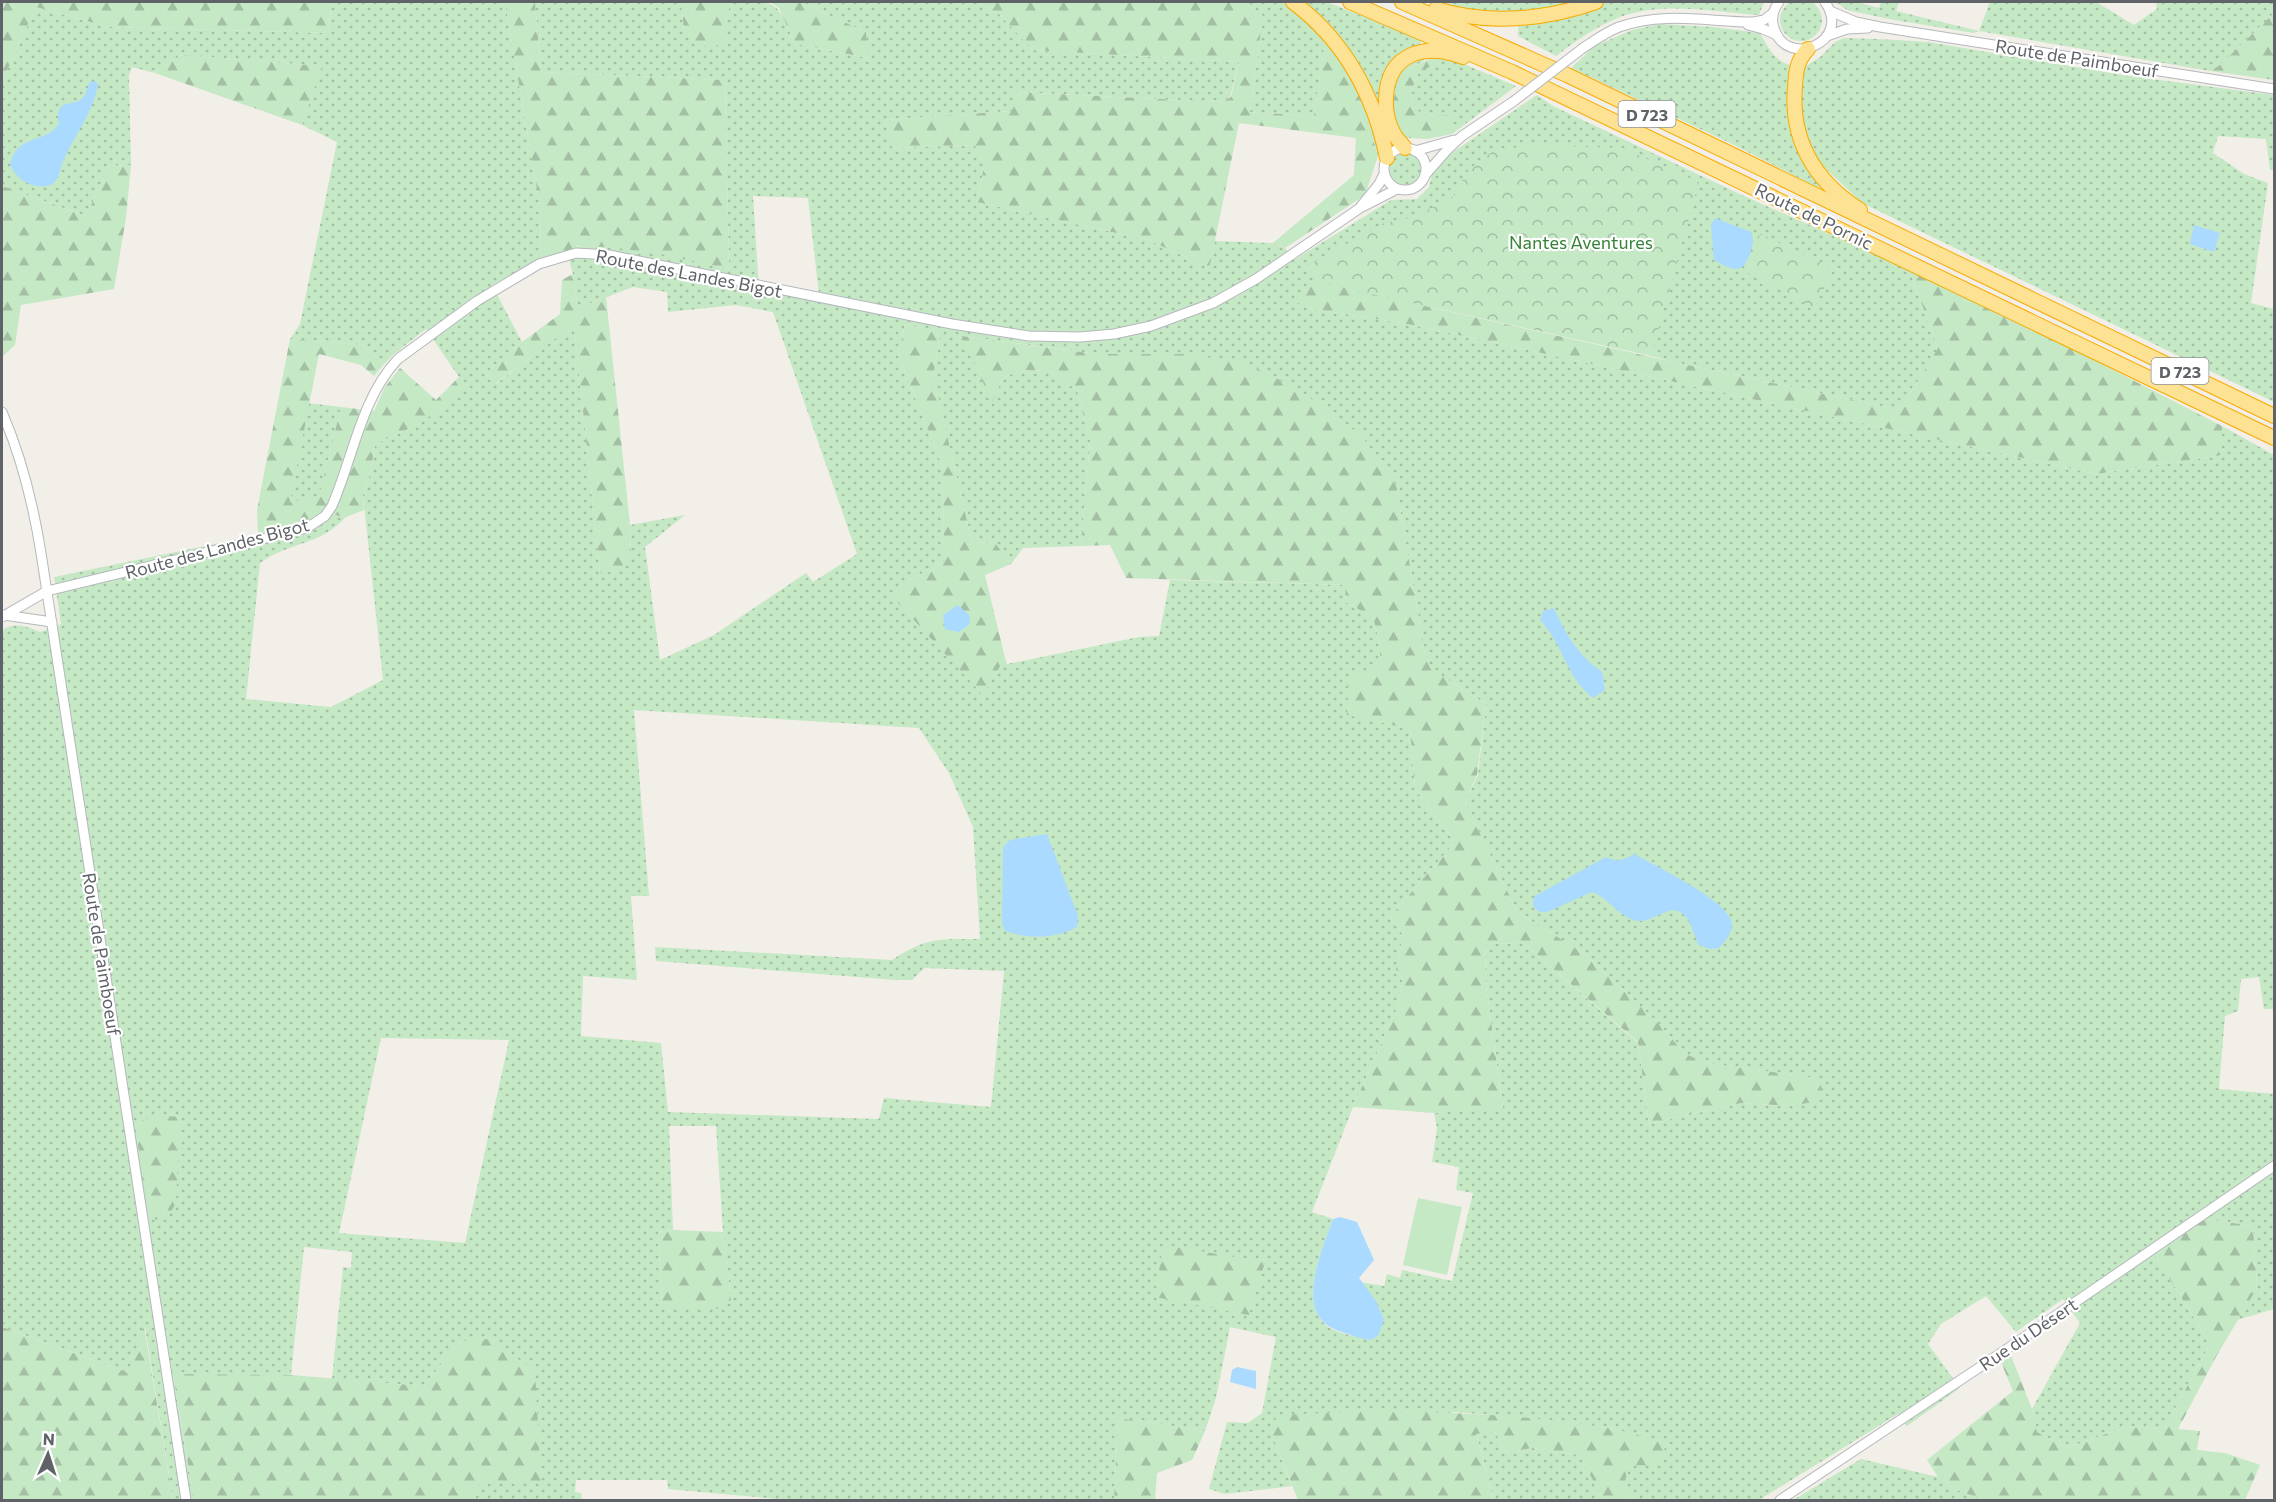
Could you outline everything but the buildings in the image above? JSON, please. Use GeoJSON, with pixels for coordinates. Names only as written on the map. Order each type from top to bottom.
{"type":"FeatureCollection","features":[{"type":"Feature","properties":{"kind":"highway"},"geometry":{"type":"LineString","coordinates":[[1293,2],[1338,44],[1352,64],[1368,94],[1382,132],[1387,158]]}},
{"type":"Feature","properties":{"kind":"highway","name":"Route de Pornic"},"geometry":{"type":"LineString","coordinates":[[1350,2],[1431,35],[1526,79],[2274,438]]}},
{"type":"Feature","properties":{"kind":"highway","name":"Route de Pornic"},"geometry":{"type":"LineString","coordinates":[[1402,2],[1567,75],[2274,416]]}},
{"type":"Feature","properties":{"kind":"highway"},"geometry":{"type":"LineString","coordinates":[[1418,2],[1459,15],[1513,18],[1552,14],[1596,2]]}},
{"type":"Feature","properties":{"kind":"highway"},"geometry":{"type":"LineString","coordinates":[[1808,49],[1798,63],[1794,97],[1801,146],[1828,185],[1854,206],[1878,218],[1891,231]]}},
{"type":"Feature","properties":{"kind":"highway"},"geometry":{"type":"LineString","coordinates":[[1410,150],[1393,133],[1387,113],[1386,87],[1395,67],[1411,55],[1430,50],[1442,51],[1508,76],[1526,79]]}},
{"type":"Feature","properties":{"kind":"street"},"geometry":{"type":"LineString","coordinates":[[1384,174],[1390,185],[1397,189],[1403,191],[1414,189],[1462,136],[1514,101],[1583,48],[1617,28],[1650,20],[1678,18],[1735,22],[1764,20],[1773,13],[1779,2]]}},
{"type":"Feature","properties":{"kind":"street"},"geometry":{"type":"LineString","coordinates":[[1825,2],[1830,11],[1831,23],[1827,36]]}},
{"type":"Feature","properties":{"kind":"street","name":"Route de Paimboeuf"},"geometry":{"type":"LineString","coordinates":[[1830,11],[1856,22],[1880,27],[2274,89]]}},
{"type":"Feature","properties":{"kind":"street"},"geometry":{"type":"LineString","coordinates":[[1773,13],[1773,24],[1777,35]]}},
{"type":"Feature","properties":{"kind":"street"},"geometry":{"type":"LineString","coordinates":[[1735,22],[1763,28],[1777,35],[1789,46],[1808,49]]}},
{"type":"Feature","properties":{"kind":"street","name":"Route de Paimboeuf"},"geometry":{"type":"LineString","coordinates":[[1808,49],[1819,44],[1827,36],[1846,29],[1880,27]]}},
{"type":"Feature","properties":{"kind":"street"},"geometry":{"type":"LineString","coordinates":[[1360,208],[1379,184],[1384,174],[1387,158],[1395,151],[1441,145],[1462,136]]}},
{"type":"Feature","properties":{"kind":"street"},"geometry":{"type":"LineString","coordinates":[[1410,150],[1423,159],[1425,175]]}},
{"type":"Feature","properties":{"kind":"street"},"geometry":{"type":"LineString","coordinates":[[1360,208],[1397,189]]}},
{"type":"Feature","properties":{"kind":"street","name":"Route des Landes Bigot"},"geometry":{"type":"LineString","coordinates":[[3,616],[47,591],[307,528],[316,523],[332,506],[366,414],[387,370],[407,352],[477,301],[539,264],[555,258],[576,254],[609,255],[932,320],[1055,338],[1114,334],[1182,316],[1231,294],[1360,208]]}},
{"type":"Feature","properties":{"kind":"street","name":"Route de Paimboeuf"},"geometry":{"type":"LineString","coordinates":[[2,412],[27,479],[47,591],[186,1500]]}},
{"type":"Feature","properties":{"kind":"street"},"geometry":{"type":"LineString","coordinates":[[3,616],[52,622]]}},
{"type":"Feature","properties":{"kind":"street","name":"Rue du Désert"},"geometry":{"type":"LineString","coordinates":[[1780,1500],[2274,1166]]}},
{"type":"Feature","properties":{"kind":"green space"},"geometry":{"type":"Polygon","coordinates":[[[1801,-1],[1816,5],[1822,20],[1816,35],[1801,41],[1786,35],[1780,20],[1786,5],[1801,-1]]]}},
{"type":"Feature","properties":{"kind":"green space"},"geometry":{"type":"Polygon","coordinates":[[[2,2],[332,2],[328,33],[109,27],[36,7],[2,82],[2,2]]]}},
{"type":"Feature","properties":{"kind":"green space"},"geometry":{"type":"Polygon","coordinates":[[[332,2],[505,2],[540,207],[541,261],[492,285],[522,342],[485,374],[496,384],[574,324],[600,573],[631,555],[630,525],[685,515],[645,547],[660,660],[714,635],[806,573],[813,582],[857,554],[773,312],[736,305],[668,312],[667,292],[633,287],[578,308],[573,274],[566,249],[584,246],[625,247],[729,269],[725,80],[541,72],[535,2],[681,2],[684,31],[724,29],[731,2],[759,2],[774,6],[779,11],[795,44],[868,58],[866,32],[804,2],[976,2],[999,14],[1033,50],[1239,62],[1230,97],[1222,102],[1017,92],[1012,111],[885,120],[893,148],[976,145],[985,162],[977,202],[1148,240],[1208,267],[1215,241],[1273,243],[1285,248],[1294,260],[1391,200],[1417,199],[1429,187],[1434,165],[1537,95],[1553,106],[1744,196],[1909,269],[1938,348],[1900,410],[1669,361],[1490,308],[1308,308],[1413,325],[2096,474],[2222,455],[2222,426],[2274,455],[2274,1009],[2264,1009],[2259,977],[2241,979],[2238,1011],[2225,1016],[2219,1089],[2274,1094],[2274,1309],[2237,1320],[2257,1288],[2253,1226],[2205,1219],[2155,1255],[2210,1344],[2164,1429],[2125,1427],[2067,1448],[2037,1432],[2032,1409],[2080,1323],[2063,1299],[2016,1332],[1986,1296],[1941,1324],[1928,1344],[1960,1388],[1907,1426],[1898,1414],[1759,1500],[1633,1500],[1625,1484],[1628,1464],[1615,1429],[1456,1412],[1271,1432],[1292,1486],[1225,1494],[1209,1489],[1227,1422],[1248,1423],[1262,1413],[1276,1337],[1230,1327],[1216,1398],[1205,1431],[1118,1418],[1114,1500],[789,1500],[668,1489],[667,1480],[576,1480],[575,1492],[581,1493],[582,1500],[475,1500],[479,1480],[461,1341],[423,1386],[332,1379],[343,1267],[351,1268],[352,1252],[304,1247],[291,1375],[173,1375],[194,1500],[173,1500],[145,1327],[129,1373],[2,1327],[2,630],[12,626],[21,626],[40,632],[61,624],[54,577],[249,537],[304,522],[321,513],[346,517],[325,534],[282,551],[260,563],[246,699],[331,707],[383,680],[363,495],[370,474],[375,444],[419,424],[469,387],[459,377],[426,329],[384,364],[362,345],[290,339],[300,324],[337,142],[302,125],[321,66],[181,55],[155,73],[132,67],[129,75],[131,165],[109,166],[86,216],[2,186],[2,82],[36,7],[109,27],[328,33],[332,2]],[[753,196],[759,289],[820,303],[808,198],[753,196]],[[905,325],[898,355],[943,468],[944,562],[911,579],[982,695],[1005,658],[1007,664],[1139,637],[1159,636],[1170,580],[1347,585],[1345,602],[1373,617],[1380,645],[1380,663],[1410,729],[1415,789],[1455,842],[1390,917],[1403,935],[1396,970],[1403,979],[1397,1008],[1353,1107],[1312,1212],[1333,1219],[1314,1279],[1315,1309],[1322,1321],[1338,1332],[1370,1340],[1378,1336],[1376,1301],[1360,1282],[1384,1286],[1387,1274],[1400,1278],[1402,1270],[1452,1281],[1473,1193],[1456,1190],[1459,1167],[1432,1162],[1437,1128],[1434,1113],[1503,1107],[1485,978],[1486,944],[1523,943],[1638,1043],[1649,1124],[1741,1103],[1794,1106],[1816,1078],[1705,1063],[1684,1053],[1659,1024],[1585,954],[1517,912],[1465,801],[1478,775],[1486,704],[1431,669],[1425,654],[1396,484],[1185,354],[1097,354],[963,336],[992,401],[1003,378],[1020,370],[1049,371],[1077,390],[1090,440],[1081,546],[1023,548],[1011,564],[995,543],[972,542],[933,375],[940,340],[935,330],[905,325]],[[634,710],[649,896],[631,896],[637,980],[583,976],[581,1036],[661,1043],[668,1112],[879,1119],[884,1098],[991,1107],[1004,971],[924,968],[912,980],[896,980],[656,961],[655,947],[892,960],[924,943],[954,939],[980,939],[973,827],[949,773],[919,728],[634,710]],[[381,1038],[339,1233],[465,1243],[509,1040],[381,1038]],[[669,1126],[673,1230],[658,1232],[662,1306],[731,1301],[723,1232],[716,1126],[669,1126]]]}},
{"type":"Feature","properties":{"kind":"green space"},"geometry":{"type":"Polygon","coordinates":[[[505,2],[535,2],[541,72],[725,80],[729,269],[661,254],[609,247],[578,246],[541,261],[540,207],[505,2]]]}},
{"type":"Feature","properties":{"kind":"green space"},"geometry":{"type":"Polygon","coordinates":[[[681,2],[731,2],[724,29],[728,45],[699,46],[684,31],[681,2]]]}},
{"type":"Feature","properties":{"kind":"green space"},"geometry":{"type":"Polygon","coordinates":[[[770,2],[804,2],[866,32],[869,58],[795,44],[779,8],[770,2]]]}},
{"type":"Feature","properties":{"kind":"green space"},"geometry":{"type":"Polygon","coordinates":[[[976,2],[1243,2],[1263,16],[1250,112],[1314,116],[1325,40],[1347,64],[1365,110],[1378,156],[1365,195],[1285,248],[1273,243],[1354,175],[1356,138],[1239,123],[1208,267],[1148,240],[977,202],[985,162],[973,157],[976,145],[892,148],[885,120],[1011,111],[1016,92],[1222,102],[1231,97],[1239,62],[1033,50],[999,14],[976,2]]]}},
{"type":"Feature","properties":{"kind":"green space"},"geometry":{"type":"Polygon","coordinates":[[[1243,2],[1327,2],[1420,39],[1424,61],[1407,69],[1394,121],[1407,138],[1378,156],[1365,110],[1325,41],[1314,116],[1250,112],[1263,16],[1243,2]]]}},
{"type":"Feature","properties":{"kind":"green space"},"geometry":{"type":"Polygon","coordinates":[[[1436,2],[1764,2],[1759,15],[1689,9],[1637,12],[1603,25],[1556,56],[1518,36],[1519,13],[1467,10],[1436,2]]]}},
{"type":"Feature","properties":{"kind":"green space"},"geometry":{"type":"Polygon","coordinates":[[[1836,2],[1856,2],[1879,8],[1881,2],[1899,2],[1896,11],[1979,31],[1974,33],[1889,19],[1847,10],[1836,2]]]}},
{"type":"Feature","properties":{"kind":"green space"},"geometry":{"type":"Polygon","coordinates":[[[1990,2],[2096,2],[2134,25],[2157,9],[2156,2],[2274,2],[2274,13],[2220,65],[2210,71],[1979,31],[1990,2]]]}},
{"type":"Feature","properties":{"kind":"green space"},"geometry":{"type":"Polygon","coordinates":[[[2274,13],[2274,80],[2210,71],[2220,65],[2274,13]]]}},
{"type":"Feature","properties":{"kind":"green space"},"geometry":{"type":"Polygon","coordinates":[[[1660,24],[1760,33],[1776,57],[1787,64],[1803,68],[1820,57],[1835,42],[1844,38],[1878,39],[1928,42],[2129,76],[2274,95],[2274,170],[2270,170],[2266,139],[2218,136],[2213,153],[2244,174],[2268,183],[2251,303],[2274,309],[2274,402],[1862,203],[1821,164],[1811,173],[1821,189],[1571,68],[1595,46],[1632,30],[1660,24]]]}},
{"type":"Feature","properties":{"kind":"green space"},"geometry":{"type":"Polygon","coordinates":[[[181,55],[322,66],[302,125],[155,73],[181,55]]]}},
{"type":"Feature","properties":{"kind":"green space"},"geometry":{"type":"Polygon","coordinates":[[[1435,57],[1452,59],[1516,86],[1452,134],[1452,115],[1424,116],[1412,101],[1412,91],[1419,72],[1435,64],[1435,57]]]}},
{"type":"Feature","properties":{"kind":"green space"},"geometry":{"type":"Polygon","coordinates":[[[1435,57],[1436,64],[1419,72],[1412,91],[1412,101],[1424,116],[1452,115],[1452,134],[1428,139],[1407,138],[1394,121],[1394,98],[1398,78],[1407,69],[1435,57]]]}},
{"type":"Feature","properties":{"kind":"green space","name":"Nantes Aventures"},"geometry":{"type":"Polygon","coordinates":[[[1528,145],[1623,148],[1699,182],[1651,356],[1319,282],[1303,268],[1384,223],[1414,217],[1454,196],[1469,169],[1492,152],[1528,145]]]}},
{"type":"Feature","properties":{"kind":"green space"},"geometry":{"type":"Polygon","coordinates":[[[1405,153],[1416,158],[1421,169],[1416,180],[1405,185],[1394,180],[1389,169],[1394,158],[1405,153]]]}},
{"type":"Feature","properties":{"kind":"green space"},"geometry":{"type":"Polygon","coordinates":[[[131,165],[126,218],[114,289],[21,305],[15,345],[2,357],[2,186],[86,216],[109,166],[131,165]]]}},
{"type":"Feature","properties":{"kind":"green space"},"geometry":{"type":"Polygon","coordinates":[[[1761,234],[1834,269],[1814,308],[1744,271],[1754,241],[1761,234]]]}},
{"type":"Feature","properties":{"kind":"green space"},"geometry":{"type":"Polygon","coordinates":[[[1909,269],[2222,426],[2222,455],[2096,474],[1413,325],[1308,308],[1292,300],[1318,282],[1900,410],[1938,348],[1909,269]]]}},
{"type":"Feature","properties":{"kind":"green space"},"geometry":{"type":"Polygon","coordinates":[[[573,274],[578,308],[606,297],[630,525],[631,555],[618,571],[600,573],[574,325],[495,384],[485,374],[522,342],[560,314],[562,280],[573,274]]]}},
{"type":"Feature","properties":{"kind":"green space"},"geometry":{"type":"Polygon","coordinates":[[[905,325],[935,330],[940,340],[933,375],[972,542],[995,543],[1011,564],[985,575],[1005,658],[983,695],[890,594],[911,579],[944,562],[943,468],[898,355],[905,325]]]}},
{"type":"Feature","properties":{"kind":"green space"},"geometry":{"type":"Polygon","coordinates":[[[962,336],[1097,354],[1185,354],[1246,363],[1298,389],[1361,435],[1396,484],[1425,654],[1431,669],[1486,704],[1477,775],[1465,801],[1517,912],[1585,954],[1659,1024],[1684,1053],[1705,1063],[1817,1078],[1827,1098],[1794,1106],[1741,1103],[1649,1124],[1638,1042],[1523,943],[1486,944],[1485,978],[1503,1108],[1434,1113],[1353,1107],[1397,1008],[1403,979],[1396,970],[1403,935],[1390,917],[1455,842],[1415,789],[1410,729],[1347,715],[1349,677],[1380,663],[1380,645],[1373,617],[1345,602],[1346,585],[1126,578],[1110,545],[1081,546],[1090,440],[1077,390],[1049,371],[1020,370],[1003,378],[992,402],[962,336]]]}},
{"type":"Feature","properties":{"kind":"green space"},"geometry":{"type":"Polygon","coordinates":[[[290,339],[362,345],[384,364],[374,376],[361,365],[319,354],[290,502],[319,496],[341,407],[374,411],[385,387],[400,368],[436,400],[459,377],[470,387],[419,424],[375,444],[370,474],[363,495],[364,510],[346,517],[321,513],[304,522],[258,534],[257,510],[290,339]]]}},
{"type":"Feature","properties":{"kind":"green space"},"geometry":{"type":"Polygon","coordinates":[[[308,403],[341,407],[319,497],[290,502],[308,403]]]}},
{"type":"Feature","properties":{"kind":"green space"},"geometry":{"type":"Polygon","coordinates":[[[154,1115],[180,1117],[176,1203],[166,1220],[148,1219],[135,1124],[154,1115]]]}},
{"type":"Feature","properties":{"kind":"green space"},"geometry":{"type":"Polygon","coordinates":[[[1418,1198],[1462,1207],[1447,1275],[1403,1265],[1418,1198]]]}},
{"type":"Feature","properties":{"kind":"green space"},"geometry":{"type":"Polygon","coordinates":[[[2205,1219],[2253,1226],[2257,1288],[2217,1355],[2178,1429],[2200,1431],[2197,1450],[2225,1453],[2260,1465],[2245,1500],[1984,1500],[1943,1485],[1927,1460],[2013,1391],[2000,1360],[2010,1353],[2032,1409],[2037,1432],[2067,1448],[2125,1427],[2164,1429],[2210,1344],[2155,1255],[2205,1219]]]}},
{"type":"Feature","properties":{"kind":"green space"},"geometry":{"type":"Polygon","coordinates":[[[673,1230],[723,1232],[731,1301],[723,1309],[662,1306],[658,1232],[673,1230]]]}},
{"type":"Feature","properties":{"kind":"green space"},"geometry":{"type":"Polygon","coordinates":[[[1163,1245],[1265,1262],[1249,1315],[1155,1297],[1163,1245]]]}},
{"type":"Feature","properties":{"kind":"green space"},"geometry":{"type":"Polygon","coordinates":[[[144,1326],[173,1500],[2,1500],[2,1327],[129,1373],[144,1326]]]}},
{"type":"Feature","properties":{"kind":"green space"},"geometry":{"type":"Polygon","coordinates":[[[489,1339],[535,1371],[541,1482],[479,1480],[475,1500],[194,1500],[173,1374],[291,1375],[423,1386],[461,1341],[489,1339]]]}},
{"type":"Feature","properties":{"kind":"green space"},"geometry":{"type":"Polygon","coordinates":[[[1370,1411],[1461,1413],[1553,1420],[1620,1430],[1666,1443],[1660,1466],[1628,1465],[1625,1484],[1633,1500],[1603,1500],[1580,1455],[1532,1448],[1505,1453],[1495,1431],[1476,1434],[1494,1500],[1298,1500],[1271,1432],[1277,1415],[1370,1411]]]}},
{"type":"Feature","properties":{"kind":"green space"},"geometry":{"type":"Polygon","coordinates":[[[1118,1418],[1205,1431],[1192,1460],[1157,1473],[1155,1500],[1114,1500],[1118,1418]]]}},
{"type":"Feature","properties":{"kind":"green space"},"geometry":{"type":"Polygon","coordinates":[[[1495,1431],[1505,1453],[1532,1448],[1580,1455],[1603,1500],[1494,1500],[1476,1433],[1495,1431]]]}},
{"type":"Feature","properties":{"kind":"green space"},"geometry":{"type":"Polygon","coordinates":[[[1861,1459],[1938,1477],[1944,1485],[1984,1500],[1793,1500],[1861,1459]]]}},
{"type":"Feature","properties":{"kind":"water"},"geometry":{"type":"Polygon","coordinates":[[[95,81],[98,84],[93,103],[63,161],[57,179],[51,185],[44,186],[26,183],[10,164],[14,154],[26,143],[54,129],[59,123],[58,115],[61,107],[82,99],[90,82],[95,81]]]}},
{"type":"Feature","properties":{"kind":"water"},"geometry":{"type":"Polygon","coordinates":[[[1715,218],[1751,232],[1752,249],[1741,268],[1732,269],[1714,260],[1711,225],[1715,218]]]}},
{"type":"Feature","properties":{"kind":"water"},"geometry":{"type":"Polygon","coordinates":[[[2194,225],[2220,233],[2214,252],[2190,244],[2194,225]]]}},
{"type":"Feature","properties":{"kind":"water"},"geometry":{"type":"Polygon","coordinates":[[[958,605],[969,615],[970,624],[959,632],[945,629],[943,615],[958,605]]]}},
{"type":"Feature","properties":{"kind":"water"},"geometry":{"type":"Polygon","coordinates":[[[1554,608],[1574,644],[1586,659],[1602,672],[1605,690],[1593,698],[1576,680],[1540,620],[1543,611],[1554,608]]]}},
{"type":"Feature","properties":{"kind":"water"},"geometry":{"type":"Polygon","coordinates":[[[1047,834],[1078,916],[1077,927],[1051,936],[1023,935],[1005,931],[1002,923],[1003,847],[1010,840],[1047,834]]]}},
{"type":"Feature","properties":{"kind":"water"},"geometry":{"type":"Polygon","coordinates":[[[1634,854],[1674,875],[1719,905],[1732,924],[1728,937],[1719,948],[1710,949],[1699,945],[1687,918],[1673,910],[1649,920],[1634,920],[1592,892],[1547,912],[1539,912],[1534,906],[1535,896],[1606,857],[1621,860],[1634,854]]]}},
{"type":"Feature","properties":{"kind":"water"},"geometry":{"type":"Polygon","coordinates":[[[1340,1217],[1357,1222],[1374,1260],[1359,1278],[1376,1301],[1384,1320],[1378,1336],[1370,1340],[1329,1326],[1320,1318],[1315,1308],[1313,1296],[1316,1269],[1333,1219],[1340,1217]]]}},
{"type":"Feature","properties":{"kind":"water"},"geometry":{"type":"Polygon","coordinates":[[[1237,1367],[1256,1371],[1256,1389],[1230,1382],[1232,1370],[1237,1367]]]}}]}
